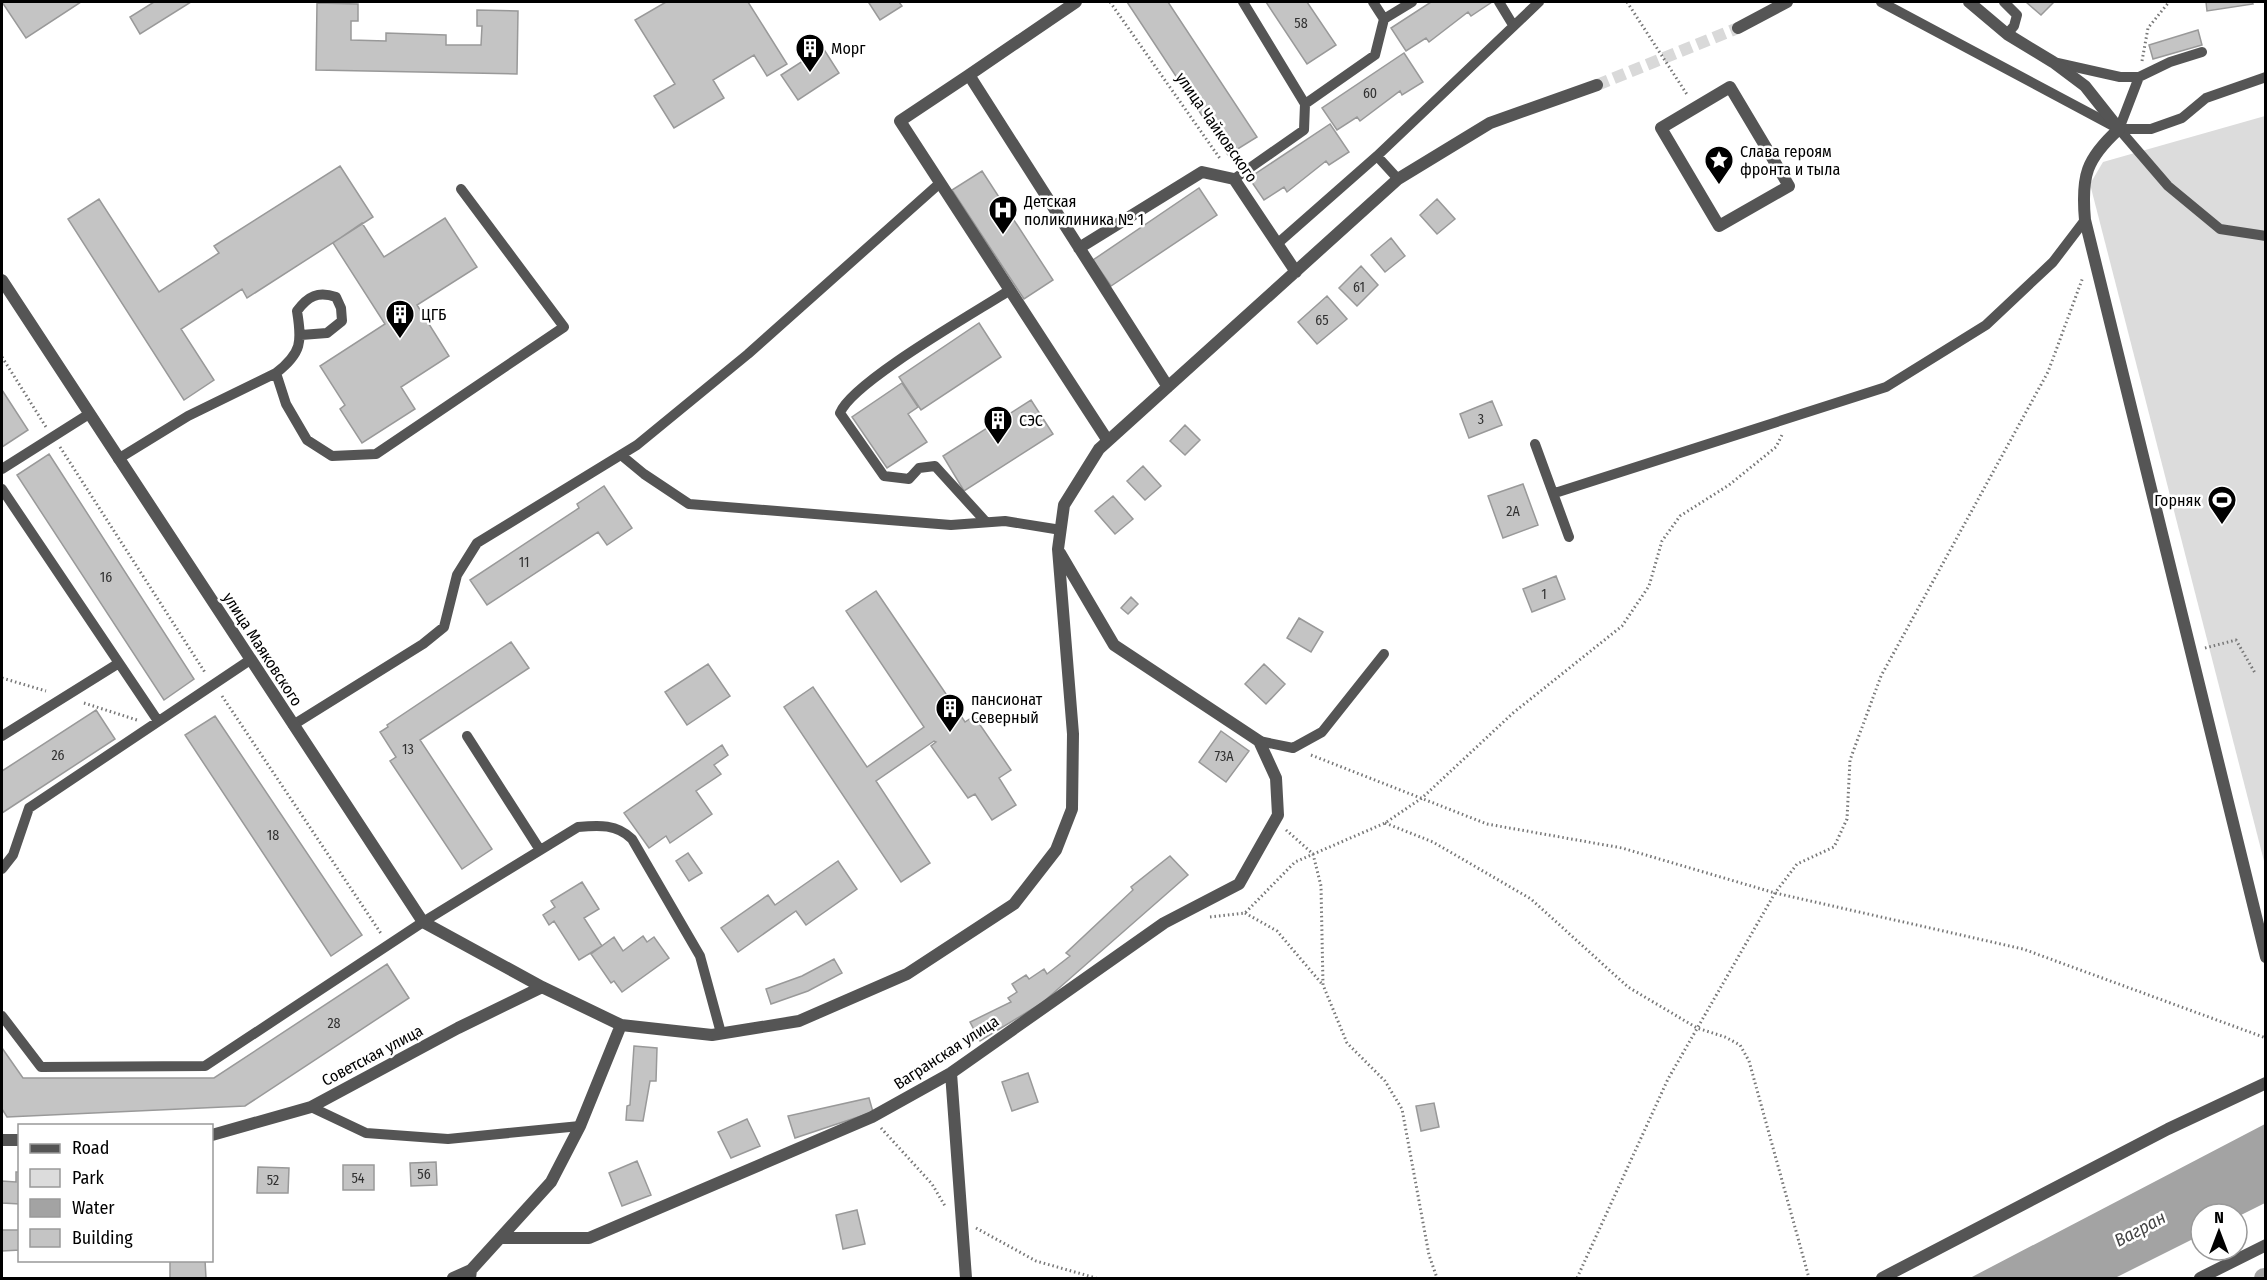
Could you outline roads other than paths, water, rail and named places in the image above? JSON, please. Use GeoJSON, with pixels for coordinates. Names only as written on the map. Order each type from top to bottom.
{"type":"FeatureCollection","features":[{"type":"Feature","properties":{"kind":"street"},"geometry":{"type":"LineString","coordinates":[[1076,2],[900,122],[1108,441]]}},
{"type":"Feature","properties":{"kind":"street"},"geometry":{"type":"LineString","coordinates":[[1738,28],[1787,2]]}},
{"type":"Feature","properties":{"kind":"street"},"geometry":{"type":"LineString","coordinates":[[1969,2],[2007,34],[2053,62],[2085,86],[2119,129],[2097,149],[2088,170],[2083,195],[2085,220],[2091,253],[2192,652],[2265,957]]}},
{"type":"Feature","properties":{"kind":"street"},"geometry":{"type":"LineString","coordinates":[[969,75],[1168,387]]}},
{"type":"Feature","properties":{"kind":"street","name":"улица Маяковского"},"geometry":{"type":"LineString","coordinates":[[2,280],[423,922],[542,987],[621,1025],[712,1035],[799,1021],[907,974],[1014,904],[1056,850],[1072,809],[1073,734],[1058,549],[1064,506],[1099,449],[1398,179],[1490,123],[1597,85]]}},
{"type":"Feature","properties":{"kind":"street"},"geometry":{"type":"LineString","coordinates":[[1730,87],[1789,186],[1719,226],[1661,128],[1696,108],[1730,87]]}},
{"type":"Feature","properties":{"kind":"street"},"geometry":{"type":"LineString","coordinates":[[1078,248],[1202,172],[1234,179]]}},
{"type":"Feature","properties":{"kind":"street","name":"улица Чайковского"},"geometry":{"type":"LineString","coordinates":[[1234,179],[1296,272]]}},
{"type":"Feature","properties":{"kind":"street"},"geometry":{"type":"LineString","coordinates":[[1058,549],[1114,645],[1259,741]]}},
{"type":"Feature","properties":{"kind":"street","name":"Вагранская улица"},"geometry":{"type":"LineString","coordinates":[[500,1238],[589,1238],[872,1118],[951,1073],[1164,922],[1239,884],[1278,815],[1276,778],[1259,741]]}},
{"type":"Feature","properties":{"kind":"street","name":"Советская улица"},"geometry":{"type":"LineString","coordinates":[[213,1135],[312,1107],[459,1028],[542,987]]}},
{"type":"Feature","properties":{"kind":"street"},"geometry":{"type":"LineString","coordinates":[[453,1278],[471,1274],[551,1182],[579,1126],[621,1025]]}},
{"type":"Feature","properties":{"kind":"street"},"geometry":{"type":"LineString","coordinates":[[951,1073],[966,1278]]}},
{"type":"Feature","properties":{"kind":"street"},"geometry":{"type":"LineString","coordinates":[[1882,1278],[2168,1129],[2265,1083]]}},
{"type":"Feature","properties":{"kind":"street"},"geometry":{"type":"LineString","coordinates":[[2,1139],[18,1140]]}},
{"type":"Feature","properties":{"kind":"street"},"geometry":{"type":"LineString","coordinates":[[2200,1278],[2265,1245]]}},
{"type":"Feature","properties":{"kind":"lane"},"geometry":{"type":"LineString","coordinates":[[1234,179],[1304,130],[1305,104],[1243,2]]}},
{"type":"Feature","properties":{"kind":"lane"},"geometry":{"type":"LineString","coordinates":[[1373,2],[1384,18]]}},
{"type":"Feature","properties":{"kind":"lane"},"geometry":{"type":"LineString","coordinates":[[1305,104],[1375,55],[1384,18],[1412,2]]}},
{"type":"Feature","properties":{"kind":"lane"},"geometry":{"type":"LineString","coordinates":[[1499,2],[1514,25]]}},
{"type":"Feature","properties":{"kind":"lane"},"geometry":{"type":"LineString","coordinates":[[1277,244],[1377,156],[1539,2]]}},
{"type":"Feature","properties":{"kind":"lane"},"geometry":{"type":"LineString","coordinates":[[1881,2],[2119,129],[2168,186],[2220,229],[2265,236]]}},
{"type":"Feature","properties":{"kind":"lane"},"geometry":{"type":"LineString","coordinates":[[2004,2],[2017,15],[2014,26],[2007,34]]}},
{"type":"Feature","properties":{"kind":"lane"},"geometry":{"type":"LineString","coordinates":[[2053,62],[2120,77],[2139,77],[2170,62],[2202,52]]}},
{"type":"Feature","properties":{"kind":"lane"},"geometry":{"type":"LineString","coordinates":[[2119,129],[2139,77]]}},
{"type":"Feature","properties":{"kind":"lane"},"geometry":{"type":"LineString","coordinates":[[2119,129],[2151,129],[2172,122],[2182,118],[2206,98],[2265,77]]}},
{"type":"Feature","properties":{"kind":"lane"},"geometry":{"type":"LineString","coordinates":[[1377,156],[1398,179]]}},
{"type":"Feature","properties":{"kind":"lane"},"geometry":{"type":"LineString","coordinates":[[293,725],[423,644],[444,627],[457,575],[477,543],[637,445],[748,354],[940,183]]}},
{"type":"Feature","properties":{"kind":"lane"},"geometry":{"type":"LineString","coordinates":[[276,373],[286,404],[307,440],[332,456],[376,454],[564,327],[461,189]]}},
{"type":"Feature","properties":{"kind":"lane"},"geometry":{"type":"LineString","coordinates":[[1555,493],[1886,387],[1986,324],[2054,262],[2085,220]]}},
{"type":"Feature","properties":{"kind":"lane"},"geometry":{"type":"LineString","coordinates":[[986,522],[935,466],[919,468],[909,479],[884,476],[840,413],[843,404],[866,382],[1010,290]]}},
{"type":"Feature","properties":{"kind":"lane"},"geometry":{"type":"LineString","coordinates":[[118,459],[188,416],[276,373],[293,360],[301,335],[297,311],[307,298],[323,292],[336,297],[341,308],[342,321],[327,333],[301,335]]}},
{"type":"Feature","properties":{"kind":"lane"},"geometry":{"type":"LineString","coordinates":[[2,469],[89,414]]}},
{"type":"Feature","properties":{"kind":"lane"},"geometry":{"type":"LineString","coordinates":[[1535,444],[1555,493],[1569,537]]}},
{"type":"Feature","properties":{"kind":"lane"},"geometry":{"type":"LineString","coordinates":[[621,455],[644,474],[689,504],[951,525],[1005,521],[1061,530]]}},
{"type":"Feature","properties":{"kind":"lane"},"geometry":{"type":"LineString","coordinates":[[2,489],[155,716]]}},
{"type":"Feature","properties":{"kind":"lane"},"geometry":{"type":"LineString","coordinates":[[1259,741],[1293,748],[1322,732],[1384,654]]}},
{"type":"Feature","properties":{"kind":"lane"},"geometry":{"type":"LineString","coordinates":[[2,869],[13,855],[29,808],[155,716],[213,684],[250,660]]}},
{"type":"Feature","properties":{"kind":"lane"},"geometry":{"type":"LineString","coordinates":[[2,736],[119,663]]}},
{"type":"Feature","properties":{"kind":"lane"},"geometry":{"type":"LineString","coordinates":[[467,736],[540,850]]}},
{"type":"Feature","properties":{"kind":"lane"},"geometry":{"type":"LineString","coordinates":[[2,1016],[41,1067],[204,1066],[390,946],[423,922],[540,850],[578,827],[597,825],[622,829],[632,839],[700,956],[721,1033]]}},
{"type":"Feature","properties":{"kind":"lane"},"geometry":{"type":"LineString","coordinates":[[312,1107],[366,1133],[448,1139],[579,1126]]}},
{"type":"Feature","properties":{"kind":"water","name":"Вагран"},"geometry":{"type":"Polygon","coordinates":[[[2265,1124],[2265,1203],[2249,1211],[2249,1202],[2189,1202],[2189,1241],[2115,1278],[1970,1278],[2265,1124]]]}},
{"type":"Feature","properties":{"kind":"tunnel"},"geometry":{"type":"LineString","coordinates":[[1597,85],[1738,28]]}},
{"type":"Feature","properties":{"kind":"place","name":"Морг"},"geometry":{"type":"Point","coordinates":[810,74]}},
{"type":"Feature","properties":{"kind":"place","name":"Слава героям фронта и тыла"},"geometry":{"type":"Point","coordinates":[1719,186]}},
{"type":"Feature","properties":{"kind":"place","name":"Детская поликлиника № 1"},"geometry":{"type":"Point","coordinates":[1003,236]}},
{"type":"Feature","properties":{"kind":"place","name":"ЦГБ"},"geometry":{"type":"Point","coordinates":[400,340]}},
{"type":"Feature","properties":{"kind":"place","name":"СЭС"},"geometry":{"type":"Point","coordinates":[998,446]}},
{"type":"Feature","properties":{"kind":"place","name":"Горняк"},"geometry":{"type":"Point","coordinates":[2222,526]}},
{"type":"Feature","properties":{"kind":"place","name":"пансионат Северный"},"geometry":{"type":"Point","coordinates":[950,734]}}]}
